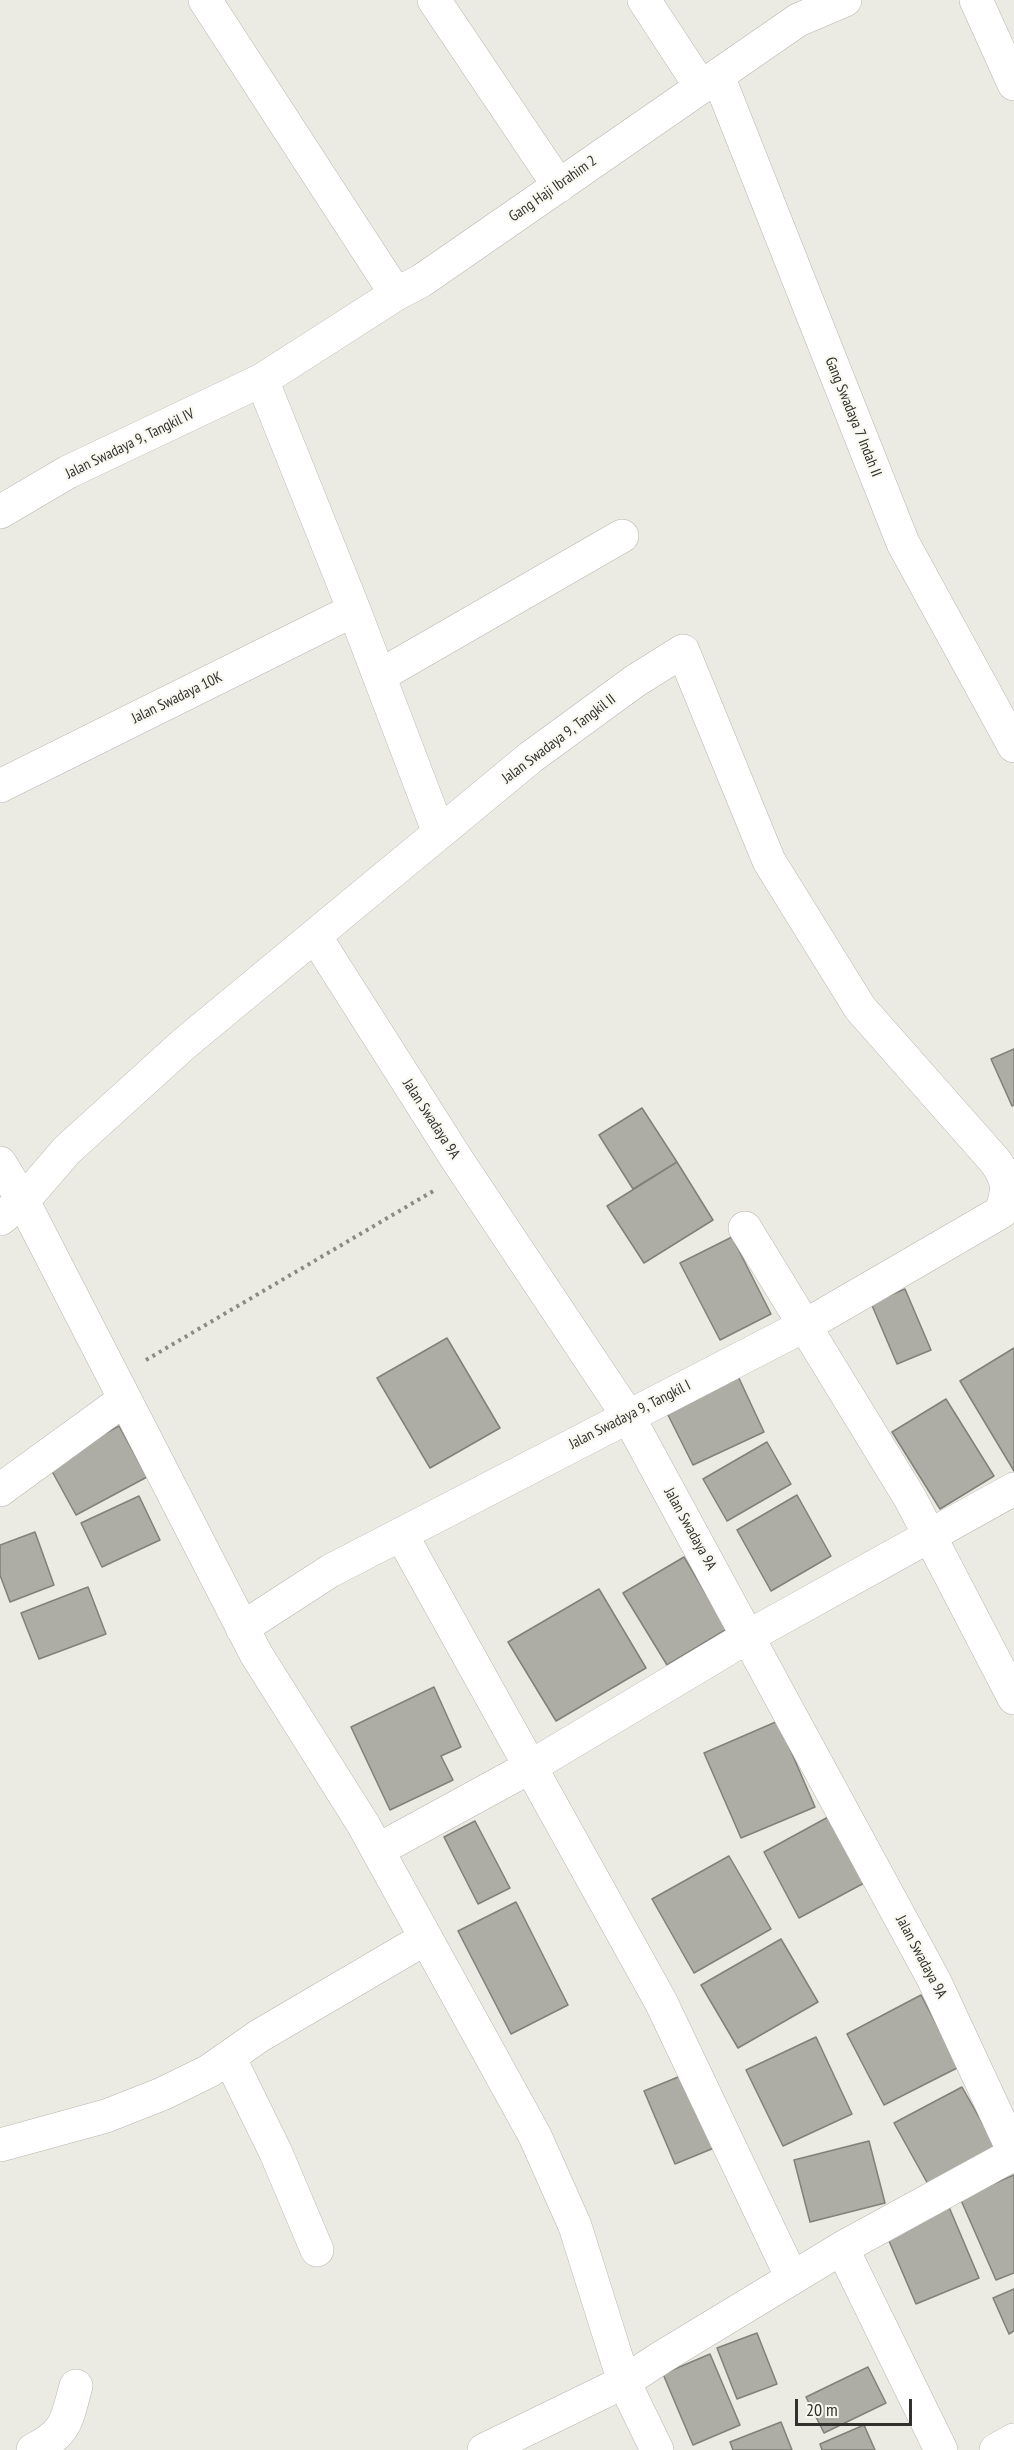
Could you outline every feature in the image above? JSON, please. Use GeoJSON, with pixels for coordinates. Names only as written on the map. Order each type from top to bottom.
{"type":"FeatureCollection","features":[{"type":"Feature","properties":{"kind":"street"},"geometry":{"type":"LineString","coordinates":[[205,0],[396,294]]}},
{"type":"Feature","properties":{"kind":"street"},"geometry":{"type":"LineString","coordinates":[[434,0],[559,186]]}},
{"type":"Feature","properties":{"kind":"street","name":"Gang Swadaya 7 Indah II"},"geometry":{"type":"LineString","coordinates":[[644,0],[710,81],[903,543],[1014,746]]}},
{"type":"Feature","properties":{"kind":"street","name":"Gang Haji Ibrahim 2"},"geometry":{"type":"LineString","coordinates":[[262,380],[396,294],[421,281],[798,20],[845,0]]}},
{"type":"Feature","properties":{"kind":"street"},"geometry":{"type":"LineString","coordinates":[[976,0],[1014,84]]}},
{"type":"Feature","properties":{"kind":"street"},"geometry":{"type":"LineString","coordinates":[[262,380],[354,610],[439,833]]}},
{"type":"Feature","properties":{"kind":"street","name":"Jalan Swadaya 9, Tangkil IV"},"geometry":{"type":"LineString","coordinates":[[0,512],[68,472],[262,380]]}},
{"type":"Feature","properties":{"kind":"street"},"geometry":{"type":"LineString","coordinates":[[379,676],[622,536]]}},
{"type":"Feature","properties":{"kind":"street","name":"Jalan Swadaya 10K"},"geometry":{"type":"LineString","coordinates":[[0,786],[354,610]]}},
{"type":"Feature","properties":{"kind":"street","name":"Jalan Swadaya 9, Tangkil II"},"geometry":{"type":"LineString","coordinates":[[11,1210],[67,1150],[185,1043],[531,757],[634,681],[683,651],[770,861],[860,1008],[995,1161],[1006,1176],[1008,1194]]}},
{"type":"Feature","properties":{"kind":"street","name":"Jalan Swadaya 9A"},"geometry":{"type":"LineString","coordinates":[[315,936],[465,1172],[628,1416],[934,1980],[1014,2153]]}},
{"type":"Feature","properties":{"kind":"street"},"geometry":{"type":"LineString","coordinates":[[0,1163],[11,1210],[120,1389],[256,1654],[378,1850],[535,2136],[575,2226],[624,2382],[657,2450]]}},
{"type":"Feature","properties":{"kind":"street","name":"Jalan Swadaya 9, Tangkil I"},"geometry":{"type":"LineString","coordinates":[[242,1628],[330,1571],[804,1325],[1001,1212],[1008,1194]]}},
{"type":"Feature","properties":{"kind":"street"},"geometry":{"type":"LineString","coordinates":[[745,1228],[910,1498],[1014,1698]]}},
{"type":"Feature","properties":{"kind":"street"},"geometry":{"type":"LineString","coordinates":[[0,1490],[120,1389]]}},
{"type":"Feature","properties":{"kind":"street"},"geometry":{"type":"LineString","coordinates":[[378,1850],[530,1767],[749,1636],[1014,1489]]}},
{"type":"Feature","properties":{"kind":"street"},"geometry":{"type":"LineString","coordinates":[[401,1534],[661,2002],[792,2278]]}},
{"type":"Feature","properties":{"kind":"street"},"geometry":{"type":"LineString","coordinates":[[0,2145],[106,2116],[162,2094],[209,2071],[259,2036],[426,1938]]}},
{"type":"Feature","properties":{"kind":"street"},"geometry":{"type":"LineString","coordinates":[[229,2057],[276,2153],[317,2250]]}},
{"type":"Feature","properties":{"kind":"street"},"geometry":{"type":"LineString","coordinates":[[483,2450],[624,2382],[842,2248],[1014,2153]]}},
{"type":"Feature","properties":{"kind":"street"},"geometry":{"type":"LineString","coordinates":[[842,2248],[941,2450]]}},
{"type":"Feature","properties":{"kind":"street"},"geometry":{"type":"LineString","coordinates":[[33,2450],[56,2437],[66,2424],[76,2386]]}},
{"type":"Feature","properties":{"kind":"street"},"geometry":{"type":"LineString","coordinates":[[996,2450],[1014,2440]]}},
{"type":"Feature","properties":{"kind":"path"},"geometry":{"type":"LineString","coordinates":[[120,1389],[465,1172]]}},
{"type":"Feature","properties":{"kind":"building"},"geometry":{"type":"Polygon","coordinates":[[[1014,1049],[1014,1105],[1012,1106],[991,1059],[1014,1049]]]}},
{"type":"Feature","properties":{"kind":"building"},"geometry":{"type":"Polygon","coordinates":[[[642,1108],[677,1162],[633,1189],[599,1135],[642,1108]]]}},
{"type":"Feature","properties":{"kind":"building"},"geometry":{"type":"Polygon","coordinates":[[[677,1162],[713,1220],[644,1263],[607,1206],[677,1162]]]}},
{"type":"Feature","properties":{"kind":"building"},"geometry":{"type":"Polygon","coordinates":[[[732,1237],[771,1314],[720,1340],[680,1263],[732,1237]]]}},
{"type":"Feature","properties":{"kind":"building"},"geometry":{"type":"Polygon","coordinates":[[[905,1289],[931,1350],[897,1364],[871,1303],[905,1289]]]}},
{"type":"Feature","properties":{"kind":"building"},"geometry":{"type":"Polygon","coordinates":[[[447,1338],[500,1428],[430,1468],[377,1378],[447,1338]]]}},
{"type":"Feature","properties":{"kind":"building"},"geometry":{"type":"Polygon","coordinates":[[[1014,1348],[1014,1471],[960,1381],[1014,1348]]]}},
{"type":"Feature","properties":{"kind":"building"},"geometry":{"type":"Polygon","coordinates":[[[737,1374],[764,1432],[693,1465],[665,1409],[737,1374]]]}},
{"type":"Feature","properties":{"kind":"building"},"geometry":{"type":"Polygon","coordinates":[[[946,1399],[994,1476],[940,1509],[892,1432],[946,1399]]]}},
{"type":"Feature","properties":{"kind":"building"},"geometry":{"type":"Polygon","coordinates":[[[119,1426],[147,1477],[76,1515],[48,1464],[119,1426]]]}},
{"type":"Feature","properties":{"kind":"building"},"geometry":{"type":"Polygon","coordinates":[[[767,1442],[791,1484],[727,1521],[703,1479],[767,1442]]]}},
{"type":"Feature","properties":{"kind":"building"},"geometry":{"type":"Polygon","coordinates":[[[797,1495],[831,1556],[771,1591],[737,1530],[797,1495]]]}},
{"type":"Feature","properties":{"kind":"building"},"geometry":{"type":"Polygon","coordinates":[[[139,1496],[160,1540],[102,1567],[81,1523],[139,1496]]]}},
{"type":"Feature","properties":{"kind":"building"},"geometry":{"type":"Polygon","coordinates":[[[35,1532],[54,1585],[10,1602],[0,1575],[0,1545],[35,1532]]]}},
{"type":"Feature","properties":{"kind":"building"},"geometry":{"type":"Polygon","coordinates":[[[684,1557],[727,1629],[667,1665],[623,1593],[684,1557]]]}},
{"type":"Feature","properties":{"kind":"building"},"geometry":{"type":"Polygon","coordinates":[[[88,1587],[106,1634],[39,1659],[21,1613],[88,1587]]]}},
{"type":"Feature","properties":{"kind":"building"},"geometry":{"type":"Polygon","coordinates":[[[599,1589],[646,1668],[556,1721],[508,1642],[599,1589]]]}},
{"type":"Feature","properties":{"kind":"building"},"geometry":{"type":"Polygon","coordinates":[[[434,1687],[461,1747],[441,1756],[453,1780],[390,1810],[351,1727],[434,1687]]]}},
{"type":"Feature","properties":{"kind":"building"},"geometry":{"type":"Polygon","coordinates":[[[778,1721],[815,1807],[741,1838],[704,1753],[778,1721]]]}},
{"type":"Feature","properties":{"kind":"building"},"geometry":{"type":"Polygon","coordinates":[[[830,1816],[866,1882],[799,1918],[764,1852],[830,1816]]]}},
{"type":"Feature","properties":{"kind":"building"},"geometry":{"type":"Polygon","coordinates":[[[475,1821],[510,1888],[478,1904],[444,1837],[475,1821]]]}},
{"type":"Feature","properties":{"kind":"building"},"geometry":{"type":"Polygon","coordinates":[[[729,1856],[771,1929],[694,1973],[652,1899],[729,1856]]]}},
{"type":"Feature","properties":{"kind":"building"},"geometry":{"type":"Polygon","coordinates":[[[516,1902],[568,2005],[511,2034],[458,1931],[516,1902]]]}},
{"type":"Feature","properties":{"kind":"building"},"geometry":{"type":"Polygon","coordinates":[[[781,1939],[818,2002],[738,2048],[701,1985],[781,1939]]]}},
{"type":"Feature","properties":{"kind":"building"},"geometry":{"type":"Polygon","coordinates":[[[921,1995],[959,2067],[884,2105],[847,2034],[921,1995]]]}},
{"type":"Feature","properties":{"kind":"building"},"geometry":{"type":"Polygon","coordinates":[[[816,2037],[852,2114],[783,2146],[746,2070],[816,2037]]]}},
{"type":"Feature","properties":{"kind":"building"},"geometry":{"type":"Polygon","coordinates":[[[683,2075],[714,2148],[675,2164],[644,2091],[683,2075]]]}},
{"type":"Feature","properties":{"kind":"building"},"geometry":{"type":"Polygon","coordinates":[[[962,2087],[997,2149],[929,2186],[894,2123],[962,2087]]]}},
{"type":"Feature","properties":{"kind":"building"},"geometry":{"type":"Polygon","coordinates":[[[869,2141],[885,2203],[810,2222],[794,2160],[869,2141]]]}},
{"type":"Feature","properties":{"kind":"building"},"geometry":{"type":"Polygon","coordinates":[[[1014,2175],[1014,2273],[996,2280],[960,2198],[1014,2175]]]}},
{"type":"Feature","properties":{"kind":"building"},"geometry":{"type":"Polygon","coordinates":[[[949,2207],[979,2278],[916,2304],[886,2234],[949,2207]]]}},
{"type":"Feature","properties":{"kind":"building"},"geometry":{"type":"Polygon","coordinates":[[[1014,2289],[1014,2331],[1009,2334],[993,2298],[1014,2289]]]}},
{"type":"Feature","properties":{"kind":"building"},"geometry":{"type":"Polygon","coordinates":[[[757,2333],[777,2384],[737,2399],[717,2348],[757,2333]]]}},
{"type":"Feature","properties":{"kind":"building"},"geometry":{"type":"Polygon","coordinates":[[[710,2354],[740,2425],[693,2445],[663,2374],[710,2354]]]}},
{"type":"Feature","properties":{"kind":"building"},"geometry":{"type":"Polygon","coordinates":[[[868,2367],[886,2403],[824,2433],[806,2397],[868,2367]]]}},
{"type":"Feature","properties":{"kind":"building"},"geometry":{"type":"Polygon","coordinates":[[[781,2422],[792,2450],[733,2450],[730,2442],[781,2422]]]}},
{"type":"Feature","properties":{"kind":"building"},"geometry":{"type":"Polygon","coordinates":[[[864,2425],[875,2450],[822,2450],[820,2444],[864,2425]]]}}]}
